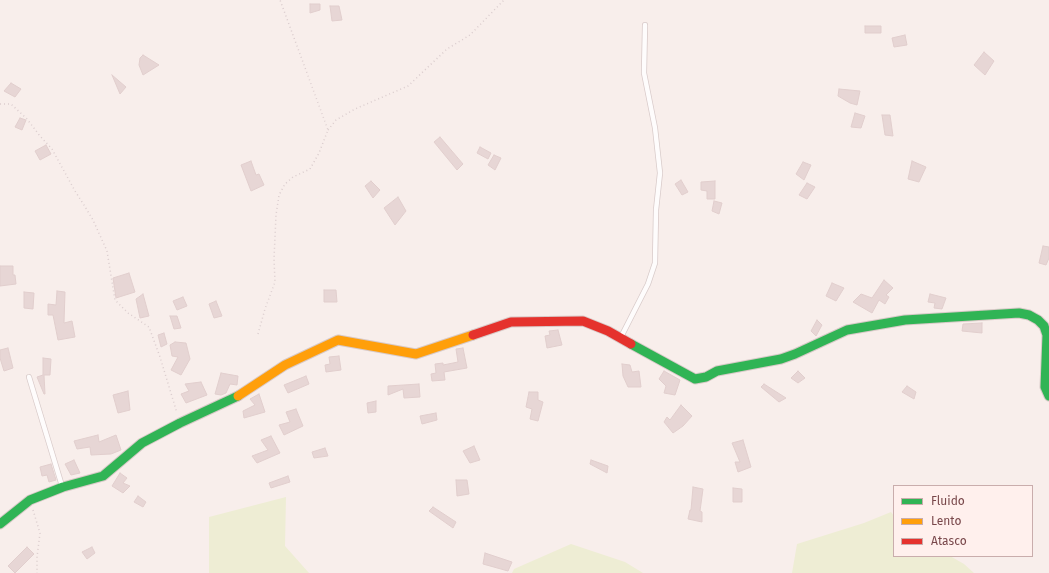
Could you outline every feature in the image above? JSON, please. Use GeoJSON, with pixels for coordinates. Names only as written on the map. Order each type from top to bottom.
{"type":"FeatureCollection","features":[{"type":"Feature","properties":{"kind":"street"},"geometry":{"type":"LineString","coordinates":[[0,524],[30,500],[63,487],[103,476],[142,443],[180,423],[244,393],[286,365],[338,340],[416,354],[511,322],[582,321],[608,331],[696,379],[706,377],[717,371],[781,359],[847,330],[905,320],[1019,313],[1029,315],[1038,320],[1044,326],[1047,335],[1045,388],[1049,396]]}},
{"type":"Feature","properties":{"kind":"lane"},"geometry":{"type":"LineString","coordinates":[[621,338],[648,284],[655,263],[656,210],[660,173],[655,128],[644,73],[645,25]]}},
{"type":"Feature","properties":{"kind":"lane"},"geometry":{"type":"LineString","coordinates":[[30,377],[63,487]]}},
{"type":"Feature","properties":{"kind":"path"},"geometry":{"type":"LineString","coordinates":[[280,0],[328,130]]}},
{"type":"Feature","properties":{"kind":"path"},"geometry":{"type":"LineString","coordinates":[[258,334],[265,308],[275,282],[274,259],[276,215],[279,195],[285,184],[294,177],[310,169],[319,153],[328,130],[336,120],[354,109],[408,86],[446,49],[470,35],[504,0]]}},
{"type":"Feature","properties":{"kind":"path"},"geometry":{"type":"LineString","coordinates":[[0,104],[11,104],[28,119],[40,136],[52,149],[75,191],[88,210],[107,251],[115,300],[128,313],[149,327],[160,357],[180,423]]}},
{"type":"Feature","properties":{"kind":"path"},"geometry":{"type":"LineString","coordinates":[[30,500],[40,533],[37,557],[38,573]]}},
{"type":"Feature","properties":{"kind":"green space"},"geometry":{"type":"Polygon","coordinates":[[[286,497],[285,546],[309,573],[209,573],[209,517],[286,497]]]}},
{"type":"Feature","properties":{"kind":"green space"},"geometry":{"type":"Polygon","coordinates":[[[891,512],[893,515],[893,557],[952,557],[964,564],[974,573],[792,573],[797,544],[864,523],[891,512]]]}},
{"type":"Feature","properties":{"kind":"green space"},"geometry":{"type":"Polygon","coordinates":[[[571,544],[625,562],[643,573],[512,573],[514,569],[571,544]]]}},
{"type":"Feature","properties":{"kind":"building"},"geometry":{"type":"Polygon","coordinates":[[[310,4],[320,4],[320,10],[310,13],[310,4]]]}},
{"type":"Feature","properties":{"kind":"building"},"geometry":{"type":"Polygon","coordinates":[[[330,6],[339,6],[342,20],[332,21],[330,6]]]}},
{"type":"Feature","properties":{"kind":"building"},"geometry":{"type":"Polygon","coordinates":[[[865,26],[881,26],[881,33],[865,33],[865,26]]]}},
{"type":"Feature","properties":{"kind":"building"},"geometry":{"type":"Polygon","coordinates":[[[905,35],[907,45],[894,47],[892,38],[905,35]]]}},
{"type":"Feature","properties":{"kind":"building"},"geometry":{"type":"Polygon","coordinates":[[[984,52],[994,61],[985,75],[974,65],[984,52]]]}},
{"type":"Feature","properties":{"kind":"building"},"geometry":{"type":"Polygon","coordinates":[[[143,55],[159,65],[143,75],[139,65],[140,58],[143,55]]]}},
{"type":"Feature","properties":{"kind":"building"},"geometry":{"type":"Polygon","coordinates":[[[112,75],[126,87],[120,94],[112,75]]]}},
{"type":"Feature","properties":{"kind":"building"},"geometry":{"type":"Polygon","coordinates":[[[11,83],[21,89],[15,97],[4,91],[11,83]]]}},
{"type":"Feature","properties":{"kind":"building"},"geometry":{"type":"Polygon","coordinates":[[[839,89],[860,91],[857,105],[838,96],[839,89]]]}},
{"type":"Feature","properties":{"kind":"building"},"geometry":{"type":"Polygon","coordinates":[[[855,113],[865,116],[861,128],[851,127],[855,113]]]}},
{"type":"Feature","properties":{"kind":"building"},"geometry":{"type":"Polygon","coordinates":[[[882,115],[890,115],[893,136],[885,135],[882,115]]]}},
{"type":"Feature","properties":{"kind":"building"},"geometry":{"type":"Polygon","coordinates":[[[20,118],[26,120],[22,130],[15,127],[20,118]]]}},
{"type":"Feature","properties":{"kind":"building"},"geometry":{"type":"Polygon","coordinates":[[[440,137],[463,164],[457,170],[434,142],[440,137]]]}},
{"type":"Feature","properties":{"kind":"building"},"geometry":{"type":"Polygon","coordinates":[[[46,145],[51,154],[40,160],[35,151],[46,145]]]}},
{"type":"Feature","properties":{"kind":"building"},"geometry":{"type":"Polygon","coordinates":[[[480,147],[491,153],[488,159],[477,153],[480,147]]]}},
{"type":"Feature","properties":{"kind":"building"},"geometry":{"type":"Polygon","coordinates":[[[494,155],[501,158],[495,170],[488,165],[494,155]]]}},
{"type":"Feature","properties":{"kind":"building"},"geometry":{"type":"Polygon","coordinates":[[[251,161],[256,175],[259,174],[264,185],[251,191],[241,165],[251,161]]]}},
{"type":"Feature","properties":{"kind":"building"},"geometry":{"type":"Polygon","coordinates":[[[912,161],[926,167],[919,182],[908,179],[912,161]]]}},
{"type":"Feature","properties":{"kind":"building"},"geometry":{"type":"Polygon","coordinates":[[[803,162],[811,165],[804,180],[796,174],[803,162]]]}},
{"type":"Feature","properties":{"kind":"building"},"geometry":{"type":"Polygon","coordinates":[[[681,180],[688,192],[682,195],[675,184],[681,180]]]}},
{"type":"Feature","properties":{"kind":"building"},"geometry":{"type":"Polygon","coordinates":[[[371,181],[380,190],[373,198],[365,186],[371,181]]]}},
{"type":"Feature","properties":{"kind":"building"},"geometry":{"type":"Polygon","coordinates":[[[715,181],[715,199],[707,199],[707,191],[701,190],[701,182],[715,181]]]}},
{"type":"Feature","properties":{"kind":"building"},"geometry":{"type":"Polygon","coordinates":[[[807,183],[815,187],[807,199],[799,195],[807,183]]]}},
{"type":"Feature","properties":{"kind":"building"},"geometry":{"type":"Polygon","coordinates":[[[398,197],[406,211],[395,225],[384,208],[398,197]]]}},
{"type":"Feature","properties":{"kind":"building"},"geometry":{"type":"Polygon","coordinates":[[[714,201],[722,203],[719,214],[712,211],[714,201]]]}},
{"type":"Feature","properties":{"kind":"building"},"geometry":{"type":"Polygon","coordinates":[[[1043,246],[1049,247],[1049,258],[1046,265],[1039,263],[1043,246]]]}},
{"type":"Feature","properties":{"kind":"building"},"geometry":{"type":"Polygon","coordinates":[[[0,266],[13,266],[13,275],[15,275],[16,284],[0,286],[0,266]]]}},
{"type":"Feature","properties":{"kind":"building"},"geometry":{"type":"Polygon","coordinates":[[[129,273],[135,292],[116,298],[113,278],[129,273]]]}},
{"type":"Feature","properties":{"kind":"building"},"geometry":{"type":"Polygon","coordinates":[[[884,280],[893,288],[886,295],[889,297],[885,304],[879,300],[872,313],[853,302],[861,294],[872,298],[884,280]]]}},
{"type":"Feature","properties":{"kind":"building"},"geometry":{"type":"Polygon","coordinates":[[[832,283],[844,288],[836,301],[826,296],[832,283]]]}},
{"type":"Feature","properties":{"kind":"building"},"geometry":{"type":"Polygon","coordinates":[[[324,290],[336,290],[337,302],[324,302],[324,290]]]}},
{"type":"Feature","properties":{"kind":"building"},"geometry":{"type":"Polygon","coordinates":[[[57,291],[65,292],[64,323],[72,321],[75,337],[58,340],[53,315],[48,315],[48,304],[56,305],[57,291]]]}},
{"type":"Feature","properties":{"kind":"building"},"geometry":{"type":"Polygon","coordinates":[[[24,292],[34,293],[33,309],[24,308],[24,292]]]}},
{"type":"Feature","properties":{"kind":"building"},"geometry":{"type":"Polygon","coordinates":[[[143,294],[149,316],[140,318],[136,299],[143,294]]]}},
{"type":"Feature","properties":{"kind":"building"},"geometry":{"type":"Polygon","coordinates":[[[930,294],[946,298],[942,309],[934,308],[935,303],[928,302],[930,294]]]}},
{"type":"Feature","properties":{"kind":"building"},"geometry":{"type":"Polygon","coordinates":[[[183,297],[187,306],[177,310],[173,301],[183,297]]]}},
{"type":"Feature","properties":{"kind":"building"},"geometry":{"type":"Polygon","coordinates":[[[216,301],[222,316],[214,318],[209,304],[216,301]]]}},
{"type":"Feature","properties":{"kind":"building"},"geometry":{"type":"Polygon","coordinates":[[[170,316],[177,316],[181,328],[174,329],[170,316]]]}},
{"type":"Feature","properties":{"kind":"building"},"geometry":{"type":"Polygon","coordinates":[[[817,320],[822,325],[816,336],[811,331],[817,320]]]}},
{"type":"Feature","properties":{"kind":"building"},"geometry":{"type":"Polygon","coordinates":[[[982,323],[982,333],[962,331],[963,324],[982,323]]]}},
{"type":"Feature","properties":{"kind":"building"},"geometry":{"type":"Polygon","coordinates":[[[558,330],[562,345],[547,348],[545,336],[550,335],[549,331],[558,330]]]}},
{"type":"Feature","properties":{"kind":"building"},"geometry":{"type":"Polygon","coordinates":[[[164,333],[167,344],[161,347],[158,335],[164,333]]]}},
{"type":"Feature","properties":{"kind":"building"},"geometry":{"type":"Polygon","coordinates":[[[175,342],[186,343],[190,359],[181,375],[171,370],[178,357],[172,356],[170,345],[175,342]]]}},
{"type":"Feature","properties":{"kind":"building"},"geometry":{"type":"Polygon","coordinates":[[[8,348],[13,368],[4,371],[0,358],[0,350],[8,348]]]}},
{"type":"Feature","properties":{"kind":"building"},"geometry":{"type":"Polygon","coordinates":[[[463,348],[467,368],[444,372],[445,380],[432,381],[431,374],[436,373],[435,364],[443,363],[443,365],[458,362],[456,349],[463,348]]]}},
{"type":"Feature","properties":{"kind":"building"},"geometry":{"type":"Polygon","coordinates":[[[339,356],[341,370],[326,372],[325,365],[330,364],[329,357],[339,356]]]}},
{"type":"Feature","properties":{"kind":"building"},"geometry":{"type":"Polygon","coordinates":[[[43,358],[51,359],[50,375],[44,375],[45,394],[37,377],[43,375],[43,358]]]}},
{"type":"Feature","properties":{"kind":"building"},"geometry":{"type":"Polygon","coordinates":[[[622,364],[630,365],[632,372],[639,371],[641,387],[628,387],[623,376],[622,364]]]}},
{"type":"Feature","properties":{"kind":"building"},"geometry":{"type":"Polygon","coordinates":[[[664,371],[680,380],[675,395],[664,393],[666,386],[659,379],[664,371]]]}},
{"type":"Feature","properties":{"kind":"building"},"geometry":{"type":"Polygon","coordinates":[[[798,371],[805,378],[798,383],[791,378],[798,371]]]}},
{"type":"Feature","properties":{"kind":"building"},"geometry":{"type":"Polygon","coordinates":[[[221,373],[238,376],[237,385],[230,384],[226,393],[221,395],[215,394],[221,373]]]}},
{"type":"Feature","properties":{"kind":"building"},"geometry":{"type":"Polygon","coordinates":[[[306,376],[309,384],[288,393],[284,385],[306,376]]]}},
{"type":"Feature","properties":{"kind":"building"},"geometry":{"type":"Polygon","coordinates":[[[201,382],[207,395],[186,403],[181,394],[189,391],[185,384],[201,382]]]}},
{"type":"Feature","properties":{"kind":"building"},"geometry":{"type":"Polygon","coordinates":[[[419,384],[420,397],[404,398],[403,389],[388,395],[388,386],[419,384]]]}},
{"type":"Feature","properties":{"kind":"building"},"geometry":{"type":"Polygon","coordinates":[[[764,384],[786,398],[779,402],[761,387],[764,384]]]}},
{"type":"Feature","properties":{"kind":"building"},"geometry":{"type":"Polygon","coordinates":[[[907,386],[916,392],[914,399],[902,392],[907,386]]]}},
{"type":"Feature","properties":{"kind":"building"},"geometry":{"type":"Polygon","coordinates":[[[128,391],[130,410],[118,413],[113,395],[128,391]]]}},
{"type":"Feature","properties":{"kind":"building"},"geometry":{"type":"Polygon","coordinates":[[[529,392],[538,392],[538,400],[543,402],[538,421],[530,419],[532,409],[526,407],[529,392]]]}},
{"type":"Feature","properties":{"kind":"building"},"geometry":{"type":"Polygon","coordinates":[[[259,394],[265,412],[244,418],[243,411],[255,405],[250,399],[259,394]]]}},
{"type":"Feature","properties":{"kind":"building"},"geometry":{"type":"Polygon","coordinates":[[[376,401],[376,412],[368,413],[367,403],[376,401]]]}},
{"type":"Feature","properties":{"kind":"building"},"geometry":{"type":"Polygon","coordinates":[[[681,405],[692,416],[683,426],[673,433],[664,422],[667,417],[670,420],[681,405]]]}},
{"type":"Feature","properties":{"kind":"building"},"geometry":{"type":"Polygon","coordinates":[[[296,409],[303,426],[284,435],[279,425],[290,422],[286,412],[296,409]]]}},
{"type":"Feature","properties":{"kind":"building"},"geometry":{"type":"Polygon","coordinates":[[[436,413],[437,420],[422,424],[420,416],[436,413]]]}},
{"type":"Feature","properties":{"kind":"building"},"geometry":{"type":"Polygon","coordinates":[[[98,435],[99,442],[116,435],[121,450],[111,454],[91,455],[90,447],[77,449],[74,441],[98,435]]]}},
{"type":"Feature","properties":{"kind":"building"},"geometry":{"type":"Polygon","coordinates":[[[271,436],[280,453],[257,463],[252,456],[268,450],[261,440],[271,436]]]}},
{"type":"Feature","properties":{"kind":"building"},"geometry":{"type":"Polygon","coordinates":[[[743,440],[751,467],[738,472],[735,462],[740,462],[732,443],[743,440]]]}},
{"type":"Feature","properties":{"kind":"building"},"geometry":{"type":"Polygon","coordinates":[[[474,446],[480,460],[470,463],[463,451],[474,446]]]}},
{"type":"Feature","properties":{"kind":"building"},"geometry":{"type":"Polygon","coordinates":[[[325,448],[328,456],[314,458],[312,452],[325,448]]]}},
{"type":"Feature","properties":{"kind":"building"},"geometry":{"type":"Polygon","coordinates":[[[74,460],[80,473],[71,475],[65,464],[74,460]]]}},
{"type":"Feature","properties":{"kind":"building"},"geometry":{"type":"Polygon","coordinates":[[[591,460],[608,466],[607,473],[590,464],[591,460]]]}},
{"type":"Feature","properties":{"kind":"building"},"geometry":{"type":"Polygon","coordinates":[[[51,464],[56,480],[49,482],[47,475],[42,476],[40,467],[51,464]]]}},
{"type":"Feature","properties":{"kind":"building"},"geometry":{"type":"Polygon","coordinates":[[[120,473],[127,478],[123,483],[130,486],[123,493],[112,486],[120,473]]]}},
{"type":"Feature","properties":{"kind":"building"},"geometry":{"type":"Polygon","coordinates":[[[288,476],[290,482],[271,488],[269,483],[288,476]]]}},
{"type":"Feature","properties":{"kind":"building"},"geometry":{"type":"Polygon","coordinates":[[[456,480],[467,480],[469,494],[457,496],[456,480]]]}},
{"type":"Feature","properties":{"kind":"building"},"geometry":{"type":"Polygon","coordinates":[[[693,487],[703,489],[700,511],[702,512],[702,522],[688,519],[691,510],[693,487]]]}},
{"type":"Feature","properties":{"kind":"building"},"geometry":{"type":"Polygon","coordinates":[[[733,488],[742,489],[742,502],[733,502],[733,488]]]}},
{"type":"Feature","properties":{"kind":"building"},"geometry":{"type":"Polygon","coordinates":[[[138,496],[146,502],[143,507],[134,502],[138,496]]]}},
{"type":"Feature","properties":{"kind":"building"},"geometry":{"type":"Polygon","coordinates":[[[433,507],[456,522],[453,528],[429,511],[433,507]]]}},
{"type":"Feature","properties":{"kind":"building"},"geometry":{"type":"Polygon","coordinates":[[[27,547],[34,554],[15,573],[8,566],[27,547]]]}},
{"type":"Feature","properties":{"kind":"building"},"geometry":{"type":"Polygon","coordinates":[[[92,547],[95,553],[87,559],[82,552],[92,547]]]}},
{"type":"Feature","properties":{"kind":"building"},"geometry":{"type":"Polygon","coordinates":[[[485,553],[512,562],[508,571],[483,564],[485,553]]]}},
{"type":"Feature","properties":{"kind":"traffic: fast"},"geometry":{"type":"LineString","coordinates":[[631,344],[695,379],[706,377],[717,371],[781,359],[847,330],[905,320],[1019,313],[1029,315],[1038,320],[1044,326],[1047,335],[1045,387],[1049,396]]}},
{"type":"Feature","properties":{"kind":"traffic: fast"},"geometry":{"type":"LineString","coordinates":[[0,524],[30,500],[63,487],[103,476],[142,443],[180,423],[238,396]]}},
{"type":"Feature","properties":{"kind":"traffic: slow"},"geometry":{"type":"LineString","coordinates":[[238,396],[285,365],[338,340],[416,354],[473,335]]}},
{"type":"Feature","properties":{"kind":"traffic: jam"},"geometry":{"type":"LineString","coordinates":[[473,335],[511,322],[583,321],[608,331],[631,344]]}}]}
